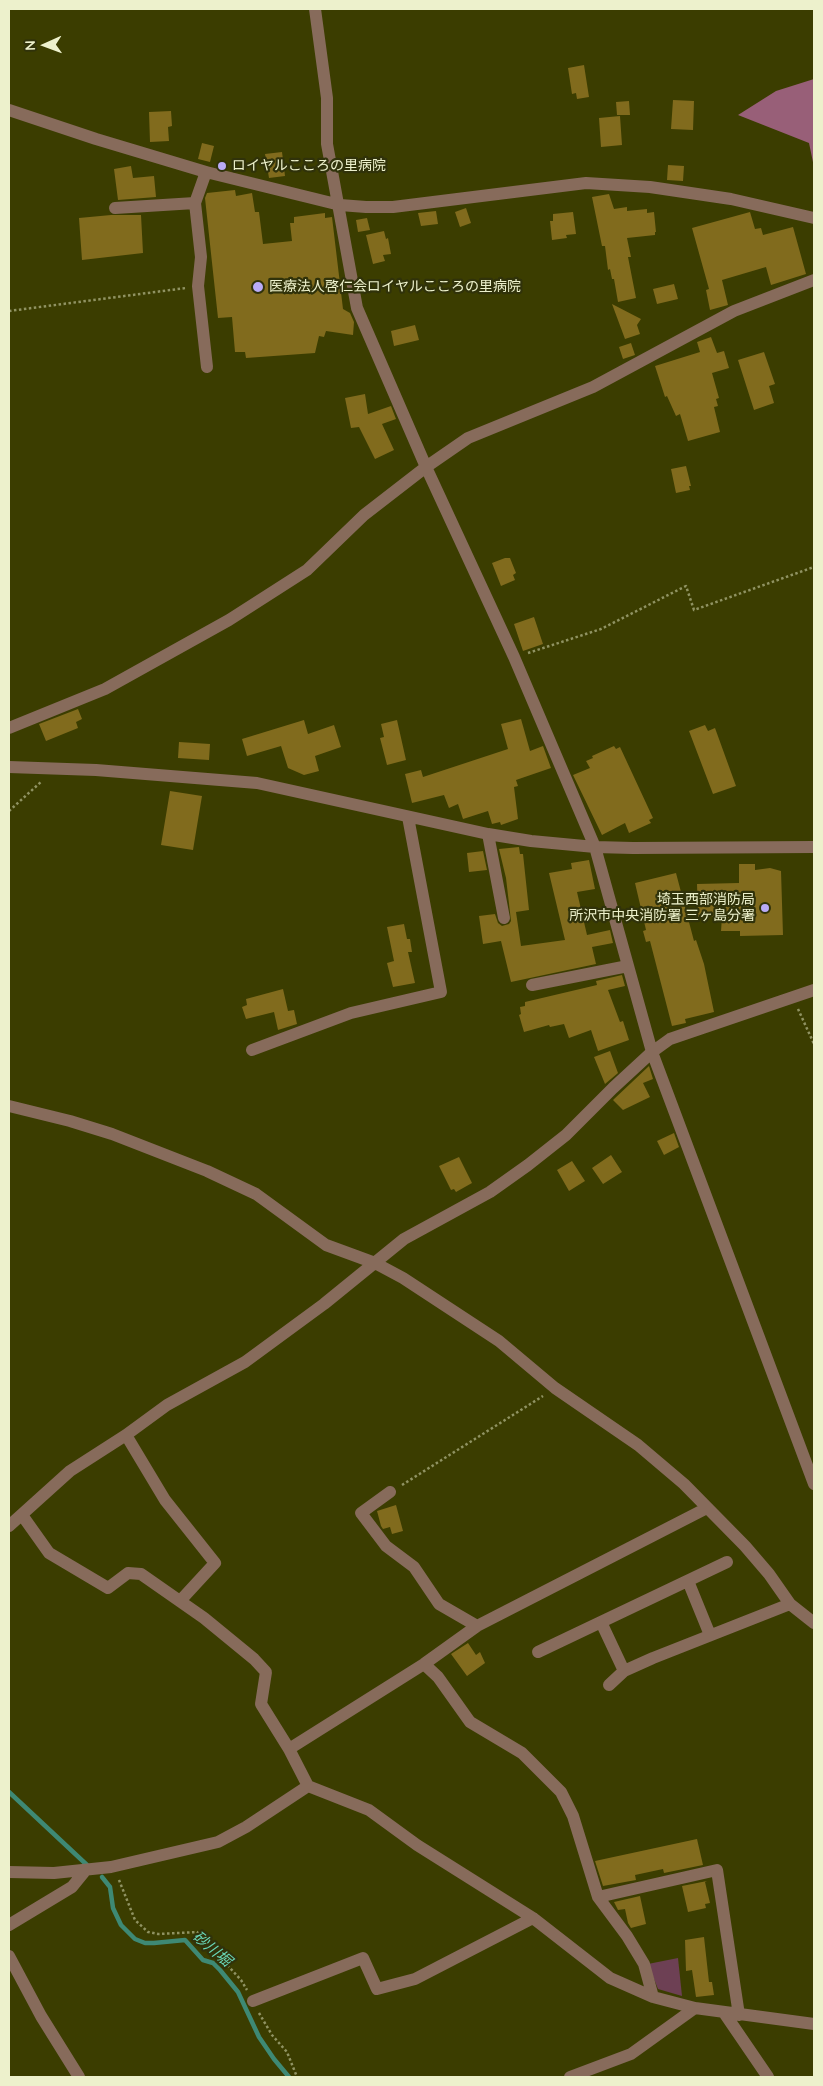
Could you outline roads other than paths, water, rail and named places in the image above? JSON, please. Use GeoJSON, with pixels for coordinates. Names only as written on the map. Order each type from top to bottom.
{"type":"FeatureCollection","features":[{"type":"Feature","properties":{"kind":"street"},"geometry":{"type":"LineString","coordinates":[[315,9],[327,98],[328,144],[357,308],[426,467],[514,657],[595,847],[652,1052],[814,1484]]}},
{"type":"Feature","properties":{"kind":"street"},"geometry":{"type":"LineString","coordinates":[[9,110],[96,139],[206,172],[340,205],[393,207],[586,183],[650,187],[784,210],[814,218]]}},
{"type":"Feature","properties":{"kind":"street"},"geometry":{"type":"LineString","coordinates":[[206,172],[195,203],[201,258],[198,286],[207,367]]}},
{"type":"Feature","properties":{"kind":"street"},"geometry":{"type":"LineString","coordinates":[[115,208],[195,203]]}},
{"type":"Feature","properties":{"kind":"street"},"geometry":{"type":"LineString","coordinates":[[9,728],[105,689],[229,620],[307,570],[364,516],[426,467],[468,438],[592,387],[734,311],[814,280]]}},
{"type":"Feature","properties":{"kind":"street"},"geometry":{"type":"LineString","coordinates":[[9,766],[257,783],[488,834],[595,847],[814,847]]}},
{"type":"Feature","properties":{"kind":"street"},"geometry":{"type":"LineString","coordinates":[[252,1050],[351,1013],[441,992],[408,817]]}},
{"type":"Feature","properties":{"kind":"street"},"geometry":{"type":"LineString","coordinates":[[488,834],[504,918]]}},
{"type":"Feature","properties":{"kind":"street"},"geometry":{"type":"LineString","coordinates":[[532,985],[628,966]]}},
{"type":"Feature","properties":{"kind":"street"},"geometry":{"type":"LineString","coordinates":[[9,1526],[70,1471],[168,1405],[245,1362],[324,1304],[404,1239],[490,1192],[528,1165],[566,1135],[652,1052],[670,1039],[814,990]]}},
{"type":"Feature","properties":{"kind":"street"},"geometry":{"type":"LineString","coordinates":[[9,1106],[70,1121],[112,1134],[207,1171],[256,1194],[326,1245],[375,1263],[403,1278],[499,1341],[555,1388],[638,1445],[684,1484],[757,1560],[790,1604],[814,1623]]}},
{"type":"Feature","properties":{"kind":"street"},"geometry":{"type":"LineString","coordinates":[[126,1435],[166,1500],[215,1563],[180,1602]]}},
{"type":"Feature","properties":{"kind":"street"},"geometry":{"type":"LineString","coordinates":[[390,1492],[360,1513],[386,1546],[414,1568],[439,1604],[477,1626]]}},
{"type":"Feature","properties":{"kind":"street"},"geometry":{"type":"LineString","coordinates":[[289,1749],[424,1664],[477,1626],[707,1508]]}},
{"type":"Feature","properties":{"kind":"street"},"geometry":{"type":"LineString","coordinates":[[22,1515],[50,1553],[108,1588],[128,1573],[141,1574],[204,1618],[240,1647],[266,1672],[261,1704],[289,1749],[308,1786],[369,1810],[417,1845],[533,1918],[610,1978],[653,1997],[695,2008],[725,2014],[814,2024]]}},
{"type":"Feature","properties":{"kind":"street"},"geometry":{"type":"LineString","coordinates":[[538,1652],[727,1562]]}},
{"type":"Feature","properties":{"kind":"street"},"geometry":{"type":"LineString","coordinates":[[688,1581],[710,1635]]}},
{"type":"Feature","properties":{"kind":"street"},"geometry":{"type":"LineString","coordinates":[[609,1686],[624,1671],[790,1604]]}},
{"type":"Feature","properties":{"kind":"street"},"geometry":{"type":"LineString","coordinates":[[601,1622],[624,1671]]}},
{"type":"Feature","properties":{"kind":"street"},"geometry":{"type":"LineString","coordinates":[[424,1664],[438,1677],[470,1722],[522,1753],[561,1792],[573,1816],[598,1897],[644,1964],[653,1997]]}},
{"type":"Feature","properties":{"kind":"street"},"geometry":{"type":"LineString","coordinates":[[9,1872],[54,1873],[85,1871],[111,1867],[218,1842],[246,1828],[308,1786]]}},
{"type":"Feature","properties":{"kind":"street"},"geometry":{"type":"LineString","coordinates":[[598,1897],[717,1870],[739,2015]]}},
{"type":"Feature","properties":{"kind":"street"},"geometry":{"type":"LineString","coordinates":[[9,1925],[72,1886],[85,1871]]}},
{"type":"Feature","properties":{"kind":"street"},"geometry":{"type":"LineString","coordinates":[[253,2001],[363,1958],[377,1989],[415,1979],[533,1918]]}},
{"type":"Feature","properties":{"kind":"street"},"geometry":{"type":"LineString","coordinates":[[9,1956],[79,2077]]}},
{"type":"Feature","properties":{"kind":"street"},"geometry":{"type":"LineString","coordinates":[[570,2077],[631,2054],[695,2008]]}},
{"type":"Feature","properties":{"kind":"street"},"geometry":{"type":"LineString","coordinates":[[725,2014],[768,2077]]}},
{"type":"Feature","properties":{"kind":"waterway","name":"砂川堀"},"geometry":{"type":"LineString","coordinates":[[9,1792],[87,1865]]}},
{"type":"Feature","properties":{"kind":"waterway","name":"砂川堀"},"geometry":{"type":"LineString","coordinates":[[102,1877],[110,1887],[113,1908],[121,1925],[135,1939],[145,1943],[185,1940],[203,1960],[213,1963],[220,1970],[238,1992],[259,2037],[289,2077]]}},
{"type":"Feature","properties":{"kind":"place","name":"ロイヤルこころの里病院"},"geometry":{"type":"Point","coordinates":[222,166]}},
{"type":"Feature","properties":{"kind":"place","name":"医療法人啓仁会ロイヤルこころの里病院"},"geometry":{"type":"Point","coordinates":[258,287]}},
{"type":"Feature","properties":{"kind":"place","name":"埼玉西部消防局 所沢市中央消防署 三ヶ島分署"},"geometry":{"type":"Point","coordinates":[765,908]}}]}
